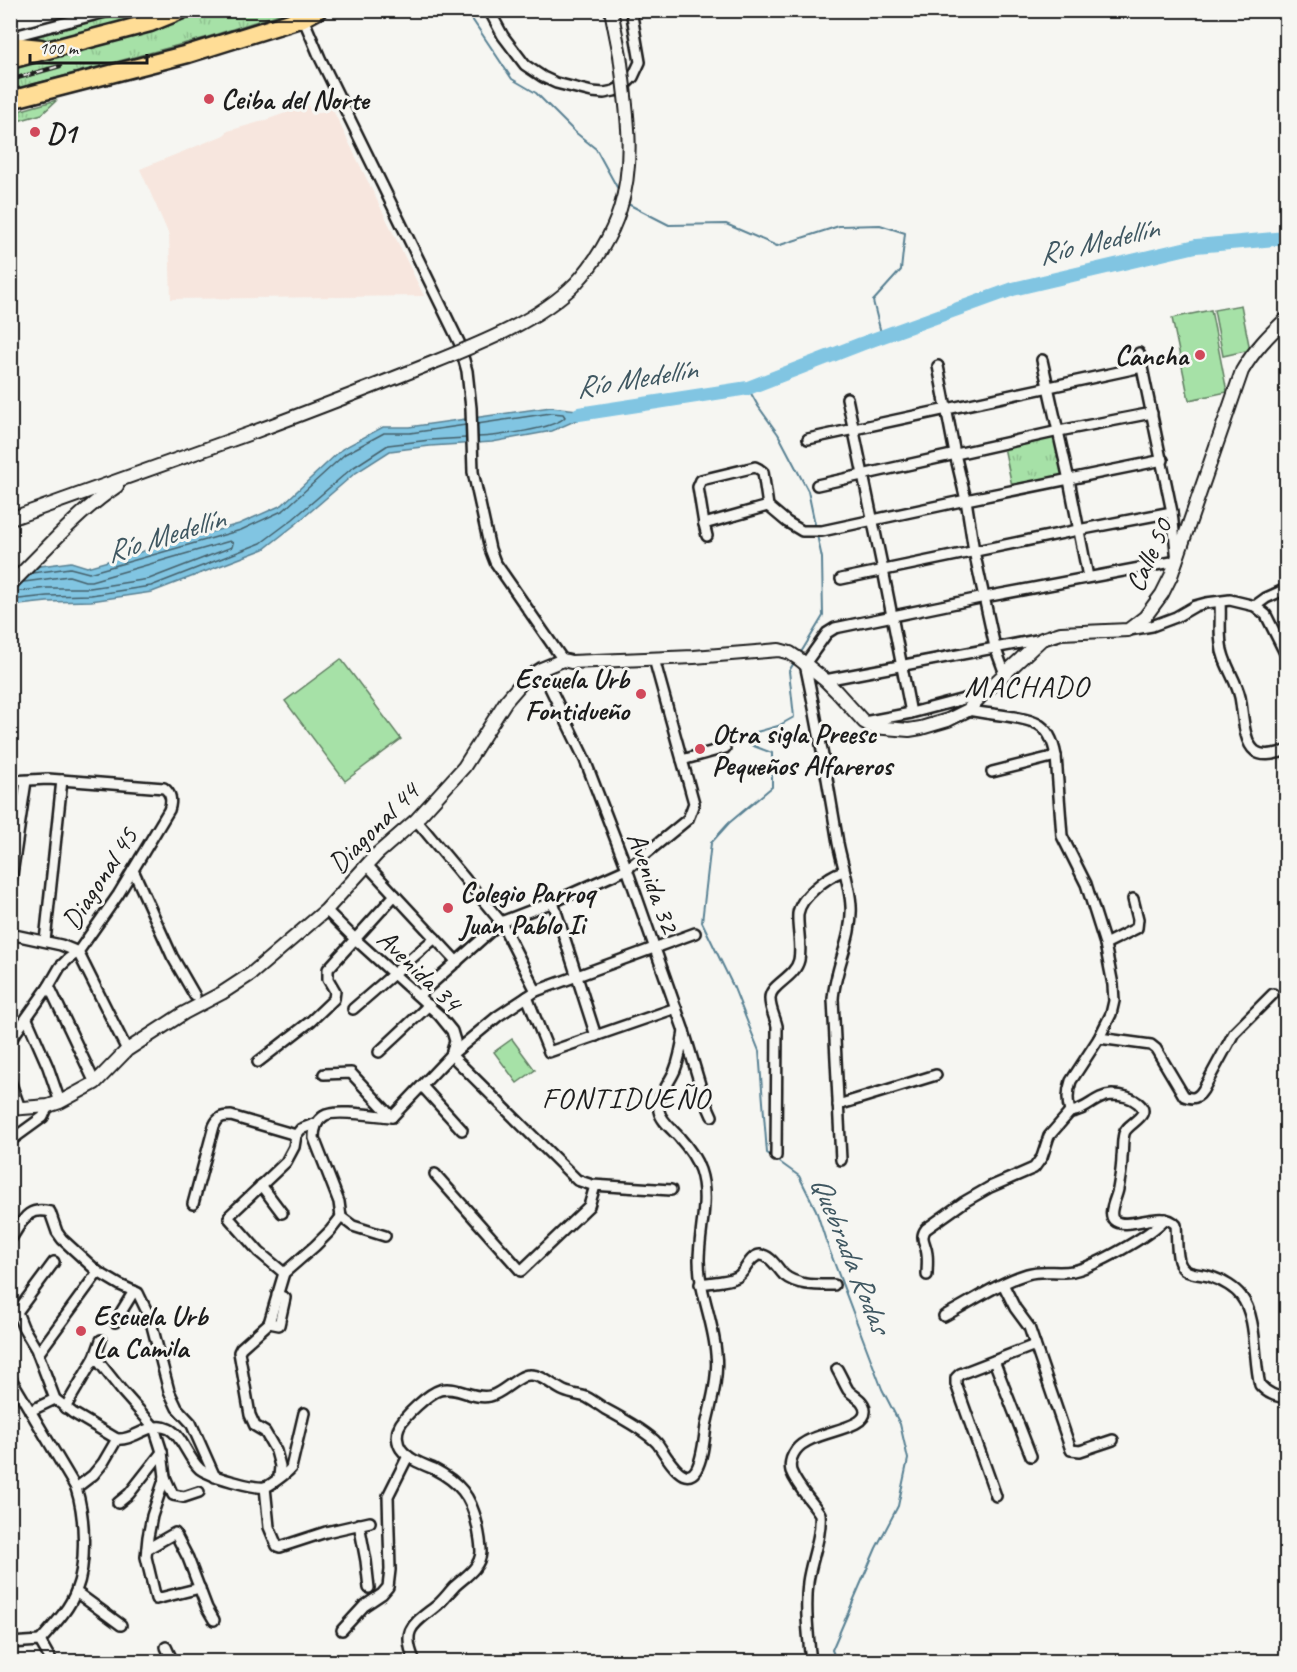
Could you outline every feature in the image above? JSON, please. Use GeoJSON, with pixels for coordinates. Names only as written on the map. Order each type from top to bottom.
{"type":"FeatureCollection","features":[{"type":"Feature","properties":{"kind":"highway"},"geometry":{"type":"LineString","coordinates":[[10,60],[150,22],[182,10]]}},
{"type":"Feature","properties":{"kind":"highway"},"geometry":{"type":"LineString","coordinates":[[10,100],[188,54],[303,18],[318,10]]}},
{"type":"Feature","properties":{"kind":"highway"},"geometry":{"type":"LineString","coordinates":[[10,45],[51,49]]}},
{"type":"Feature","properties":{"kind":"main road"},"geometry":{"type":"LineString","coordinates":[[10,519],[251,433],[422,367],[500,334],[533,316],[575,283],[592,264],[607,238],[620,209],[627,174],[630,141],[620,55],[611,10]]}},
{"type":"Feature","properties":{"kind":"main road","name":"Calle 50"},"geometry":{"type":"LineString","coordinates":[[1042,639],[1061,633],[1128,630],[1145,617],[1162,594],[1177,561],[1242,371],[1251,354],[1287,320]]}},
{"type":"Feature","properties":{"kind":"main road"},"geometry":{"type":"LineString","coordinates":[[10,585],[76,518],[101,497],[133,476]]}},
{"type":"Feature","properties":{"kind":"main road"},"geometry":{"type":"LineString","coordinates":[[802,661],[825,680],[864,722],[873,727],[909,730],[948,720],[968,710],[1042,639]]}},
{"type":"Feature","properties":{"kind":"main road","name":"Diagonal 44"},"geometry":{"type":"LineString","coordinates":[[15,1108],[54,1104],[95,1083],[127,1050],[251,974],[326,910],[377,854],[416,820],[464,767],[506,701],[525,678],[563,660],[571,662],[654,659],[779,650],[790,653],[802,661]]}},
{"type":"Feature","properties":{"kind":"street"},"geometry":{"type":"LineString","coordinates":[[489,10],[503,36],[525,65],[556,83],[604,93],[625,85],[633,77],[640,62],[631,10]]}},
{"type":"Feature","properties":{"kind":"street"},"geometry":{"type":"LineString","coordinates":[[10,37],[110,11]]}},
{"type":"Feature","properties":{"kind":"street"},"geometry":{"type":"LineString","coordinates":[[303,18],[320,58],[459,342],[467,371],[471,408],[473,472],[485,533],[495,562],[563,660]]}},
{"type":"Feature","properties":{"kind":"street"},"geometry":{"type":"LineString","coordinates":[[841,1160],[833,999],[834,982],[849,933],[851,906],[819,728],[802,661],[827,633],[835,628],[1177,561],[1172,512],[1139,353]]}},
{"type":"Feature","properties":{"kind":"street"},"geometry":{"type":"LineString","coordinates":[[1042,360],[1059,431],[1088,577]]}},
{"type":"Feature","properties":{"kind":"street"},"geometry":{"type":"LineString","coordinates":[[938,366],[966,500],[974,551],[995,647],[1005,674]]}},
{"type":"Feature","properties":{"kind":"street"},"geometry":{"type":"LineString","coordinates":[[808,439],[1142,367]]}},
{"type":"Feature","properties":{"kind":"street"},"geometry":{"type":"LineString","coordinates":[[847,398],[911,713]]}},
{"type":"Feature","properties":{"kind":"street"},"geometry":{"type":"LineString","coordinates":[[818,485],[955,453],[1152,413]]}},
{"type":"Feature","properties":{"kind":"street"},"geometry":{"type":"LineString","coordinates":[[707,536],[699,487],[701,480],[755,467],[763,472],[768,506],[802,531],[822,531],[1162,460]]}},
{"type":"Feature","properties":{"kind":"street"},"geometry":{"type":"LineString","coordinates":[[704,524],[768,506]]}},
{"type":"Feature","properties":{"kind":"street"},"geometry":{"type":"LineString","coordinates":[[841,579],[1172,512]]}},
{"type":"Feature","properties":{"kind":"street"},"geometry":{"type":"LineString","coordinates":[[1255,606],[1266,598],[1287,589]]}},
{"type":"Feature","properties":{"kind":"street"},"geometry":{"type":"LineString","coordinates":[[1128,630],[1152,626],[1206,603],[1230,600],[1255,606],[1266,615],[1287,655]]}},
{"type":"Feature","properties":{"kind":"street"},"geometry":{"type":"LineString","coordinates":[[1220,602],[1221,645],[1236,681],[1246,734],[1251,748],[1257,753],[1267,754],[1287,751]]}},
{"type":"Feature","properties":{"kind":"street"},"geometry":{"type":"LineString","coordinates":[[825,680],[1042,639]]}},
{"type":"Feature","properties":{"kind":"street"},"geometry":{"type":"LineString","coordinates":[[419,995],[501,922],[627,869],[684,822],[690,814],[694,802],[654,659]]}},
{"type":"Feature","properties":{"kind":"street","name":"Avenida 32"},"geometry":{"type":"LineString","coordinates":[[541,669],[585,760],[627,869],[712,1116]]}},
{"type":"Feature","properties":{"kind":"street"},"geometry":{"type":"LineString","coordinates":[[864,722],[911,713],[983,694]]}},
{"type":"Feature","properties":{"kind":"street"},"geometry":{"type":"LineString","coordinates":[[968,710],[1038,724],[1047,732],[1054,744],[1056,756],[1062,836],[1086,884],[1105,944],[1114,1002],[1111,1014],[1099,1038],[1068,1088],[1070,1112]]}},
{"type":"Feature","properties":{"kind":"street"},"geometry":{"type":"LineString","coordinates":[[682,760],[725,748]]}},
{"type":"Feature","properties":{"kind":"street"},"geometry":{"type":"LineString","coordinates":[[992,772],[1056,756]]}},
{"type":"Feature","properties":{"kind":"street"},"geometry":{"type":"LineString","coordinates":[[10,781],[62,780],[45,941]]}},
{"type":"Feature","properties":{"kind":"street","name":"Diagonal 45"},"geometry":{"type":"LineString","coordinates":[[10,934],[61,945],[78,952],[118,895],[169,810],[171,797],[164,788],[62,780]]}},
{"type":"Feature","properties":{"kind":"street"},"geometry":{"type":"LineString","coordinates":[[10,888],[26,781]]}},
{"type":"Feature","properties":{"kind":"street"},"geometry":{"type":"LineString","coordinates":[[416,820],[501,922],[536,991]]}},
{"type":"Feature","properties":{"kind":"street"},"geometry":{"type":"LineString","coordinates":[[367,865],[457,962]]}},
{"type":"Feature","properties":{"kind":"street"},"geometry":{"type":"LineString","coordinates":[[133,870],[172,956],[195,996]]}},
{"type":"Feature","properties":{"kind":"street"},"geometry":{"type":"LineString","coordinates":[[776,1156],[777,1026],[769,996],[771,991],[797,966],[800,958],[798,912],[804,900],[831,876],[843,871]]}},
{"type":"Feature","properties":{"kind":"street"},"geometry":{"type":"LineString","coordinates":[[258,1062],[311,1022],[334,999],[335,990],[328,979],[328,969],[395,895]]}},
{"type":"Feature","properties":{"kind":"street"},"geometry":{"type":"LineString","coordinates":[[1105,944],[1137,928],[1138,919],[1133,899]]}},
{"type":"Feature","properties":{"kind":"street"},"geometry":{"type":"LineString","coordinates":[[553,902],[596,1036]]}},
{"type":"Feature","properties":{"kind":"street","name":"Avenida 34"},"geometry":{"type":"LineString","coordinates":[[326,910],[429,1005],[452,1031],[454,1041],[451,1055],[577,1180],[595,1186],[671,1190]]}},
{"type":"Feature","properties":{"kind":"street"},"geometry":{"type":"LineString","coordinates":[[385,1236],[353,1226],[341,1216],[339,1202],[314,1138],[314,1130],[324,1115],[335,1113],[392,1117],[451,1055],[498,1016],[536,991],[695,933]]}},
{"type":"Feature","properties":{"kind":"street"},"geometry":{"type":"LineString","coordinates":[[353,1009],[435,938]]}},
{"type":"Feature","properties":{"kind":"street"},"geometry":{"type":"LineString","coordinates":[[10,1041],[63,963],[78,952],[127,1050]]}},
{"type":"Feature","properties":{"kind":"street"},"geometry":{"type":"LineString","coordinates":[[49,986],[95,1083]]}},
{"type":"Feature","properties":{"kind":"street"},"geometry":{"type":"LineString","coordinates":[[1099,1038],[1151,1045],[1184,1096],[1196,1098],[1203,1090],[1234,1033],[1273,994]]}},
{"type":"Feature","properties":{"kind":"street"},"geometry":{"type":"LineString","coordinates":[[527,997],[548,1052],[676,1008]]}},
{"type":"Feature","properties":{"kind":"street"},"geometry":{"type":"LineString","coordinates":[[380,1052],[429,1005]]}},
{"type":"Feature","properties":{"kind":"street"},"geometry":{"type":"LineString","coordinates":[[10,1141],[43,1117],[54,1104],[48,1066],[27,1019]]}},
{"type":"Feature","properties":{"kind":"street"},"geometry":{"type":"LineString","coordinates":[[415,1662],[411,1652],[409,1633],[415,1622],[468,1575],[477,1565],[481,1554],[480,1535],[474,1508],[467,1495],[447,1476],[408,1456],[398,1446],[399,1427],[407,1416],[437,1390],[446,1389],[476,1396],[490,1396],[524,1376],[537,1376],[566,1392],[586,1398],[631,1424],[656,1442],[679,1473],[692,1474],[696,1469],[701,1455],[717,1362],[700,1284],[699,1258],[704,1185],[695,1159],[682,1140],[661,1117],[658,1109],[676,1068],[684,1031]]}},
{"type":"Feature","properties":{"kind":"street"},"geometry":{"type":"LineString","coordinates":[[324,1074],[351,1073],[392,1117]]}},
{"type":"Feature","properties":{"kind":"street"},"geometry":{"type":"LineString","coordinates":[[838,1105],[936,1075]]}},
{"type":"Feature","properties":{"kind":"street"},"geometry":{"type":"LineString","coordinates":[[10,1081],[15,1108]]}},
{"type":"Feature","properties":{"kind":"street"},"geometry":{"type":"LineString","coordinates":[[422,1086],[462,1130]]}},
{"type":"Feature","properties":{"kind":"street"},"geometry":{"type":"LineString","coordinates":[[927,1275],[927,1253],[922,1238],[926,1228],[990,1187],[1034,1168],[1042,1157],[1049,1136],[1070,1112],[1084,1109],[1105,1096],[1126,1097],[1136,1101],[1143,1110],[1142,1116],[1129,1126],[1123,1136],[1122,1168],[1113,1219],[1125,1223],[1165,1219],[1176,1225],[1179,1262],[1189,1273],[1212,1276],[1241,1296],[1252,1322],[1260,1385],[1274,1396],[1287,1398]]}},
{"type":"Feature","properties":{"kind":"street"},"geometry":{"type":"LineString","coordinates":[[193,1204],[214,1126],[222,1116],[231,1116],[296,1135]]}},
{"type":"Feature","properties":{"kind":"street"},"geometry":{"type":"LineString","coordinates":[[284,1273],[259,1252],[231,1221],[230,1215],[286,1162],[294,1147],[296,1135],[301,1129],[318,1123]]}},
{"type":"Feature","properties":{"kind":"street"},"geometry":{"type":"LineString","coordinates":[[435,1174],[521,1271],[589,1206],[595,1186]]}},
{"type":"Feature","properties":{"kind":"street"},"geometry":{"type":"LineString","coordinates":[[261,1185],[282,1213]]}},
{"type":"Feature","properties":{"kind":"street"},"geometry":{"type":"LineString","coordinates":[[10,1240],[29,1213],[38,1209],[50,1212],[62,1239],[98,1272],[138,1293],[150,1318],[170,1391],[177,1408],[191,1423],[215,1477]]}},
{"type":"Feature","properties":{"kind":"street"},"geometry":{"type":"LineString","coordinates":[[279,1477],[276,1451],[266,1432],[255,1426],[250,1415],[239,1352],[269,1323],[284,1273],[323,1238],[341,1216]]}},
{"type":"Feature","properties":{"kind":"street"},"geometry":{"type":"LineString","coordinates":[[944,1316],[1003,1284],[1036,1271],[1070,1272],[1095,1263],[1156,1229],[1165,1219]]}},
{"type":"Feature","properties":{"kind":"street"},"geometry":{"type":"LineString","coordinates":[[700,1284],[736,1277],[753,1259],[763,1255],[786,1277],[800,1283],[834,1285]]}},
{"type":"Feature","properties":{"kind":"street"},"geometry":{"type":"LineString","coordinates":[[17,1312],[54,1262]]}},
{"type":"Feature","properties":{"kind":"street"},"geometry":{"type":"LineString","coordinates":[[38,1354],[98,1272]]}},
{"type":"Feature","properties":{"kind":"street"},"geometry":{"type":"LineString","coordinates":[[1003,1284],[1015,1308],[1029,1327],[1071,1450],[1080,1451],[1113,1440]]}},
{"type":"Feature","properties":{"kind":"street"},"geometry":{"type":"LineString","coordinates":[[115,1322],[134,1291]]}},
{"type":"Feature","properties":{"kind":"street"},"geometry":{"type":"LineString","coordinates":[[10,1302],[15,1307],[38,1354],[55,1399],[65,1408],[117,1439],[123,1440],[154,1427],[167,1428],[174,1432],[199,1468],[215,1477],[265,1487],[273,1484],[291,1468],[304,1413]]}},
{"type":"Feature","properties":{"kind":"street"},"geometry":{"type":"LineString","coordinates":[[65,1408],[95,1357],[101,1340]]}},
{"type":"Feature","properties":{"kind":"street"},"geometry":{"type":"LineString","coordinates":[[996,1496],[956,1384],[956,1378],[960,1374],[1035,1346]]}},
{"type":"Feature","properties":{"kind":"street"},"geometry":{"type":"LineString","coordinates":[[95,1357],[154,1427],[162,1452],[165,1477],[173,1495],[184,1497],[199,1492]]}},
{"type":"Feature","properties":{"kind":"street"},"geometry":{"type":"LineString","coordinates":[[994,1361],[1031,1456]]}},
{"type":"Feature","properties":{"kind":"street"},"geometry":{"type":"LineString","coordinates":[[811,1662],[808,1636],[808,1582],[820,1514],[794,1478],[790,1468],[791,1457],[801,1443],[862,1421],[865,1411],[864,1404],[851,1393],[837,1369]]}},
{"type":"Feature","properties":{"kind":"street"},"geometry":{"type":"LineString","coordinates":[[10,1377],[76,1488],[84,1542],[76,1592],[65,1611],[40,1641],[10,1643]]}},
{"type":"Feature","properties":{"kind":"street"},"geometry":{"type":"LineString","coordinates":[[30,1411],[55,1399]]}},
{"type":"Feature","properties":{"kind":"street"},"geometry":{"type":"LineString","coordinates":[[76,1488],[93,1475],[117,1439]]}},
{"type":"Feature","properties":{"kind":"street"},"geometry":{"type":"LineString","coordinates":[[118,1503],[129,1494],[162,1452]]}},
{"type":"Feature","properties":{"kind":"street"},"geometry":{"type":"LineString","coordinates":[[342,1630],[364,1606],[388,1587],[390,1570],[388,1496],[408,1456]]}},
{"type":"Feature","properties":{"kind":"street"},"geometry":{"type":"LineString","coordinates":[[165,1477],[152,1516],[146,1557],[156,1599],[200,1588]]}},
{"type":"Feature","properties":{"kind":"street"},"geometry":{"type":"LineString","coordinates":[[265,1487],[269,1527],[277,1546],[370,1522]]}},
{"type":"Feature","properties":{"kind":"street"},"geometry":{"type":"LineString","coordinates":[[359,1524],[369,1588]]}},
{"type":"Feature","properties":{"kind":"street"},"geometry":{"type":"LineString","coordinates":[[147,1549],[175,1533],[214,1620]]}},
{"type":"Feature","properties":{"kind":"street"},"geometry":{"type":"LineString","coordinates":[[76,1592],[121,1625]]}},
{"type":"Feature","properties":{"kind":"street"},"geometry":{"type":"LineString","coordinates":[[40,1641],[52,1662]]}},
{"type":"Feature","properties":{"kind":"street"},"geometry":{"type":"LineString","coordinates":[[166,1647],[173,1662]]}},
{"type":"Feature","properties":{"kind":"shaded area"},"geometry":{"type":"Polygon","coordinates":[[[308,105],[312,115],[332,108],[424,296],[171,299],[169,235],[140,169],[224,135],[228,131],[308,105]]]}},
{"type":"Feature","properties":{"kind":"green space"},"geometry":{"type":"Polygon","coordinates":[[[128,11],[168,11],[74,36],[16,40],[128,11]]]}},
{"type":"Feature","properties":{"kind":"green space"},"geometry":{"type":"Polygon","coordinates":[[[202,11],[289,11],[205,38],[11,90],[11,67],[150,29],[202,11]]]}},
{"type":"Feature","properties":{"kind":"green space"},"geometry":{"type":"Polygon","coordinates":[[[57,100],[42,114],[11,123],[11,113],[57,100]]]}},
{"type":"Feature","properties":{"kind":"green space"},"geometry":{"type":"Polygon","coordinates":[[[1241,305],[1250,350],[1223,356],[1214,310],[1241,305]]]}},
{"type":"Feature","properties":{"kind":"green space","name":"Cancha"},"geometry":{"type":"Polygon","coordinates":[[[1211,310],[1227,392],[1189,400],[1172,318],[1211,310]]]}},
{"type":"Feature","properties":{"kind":"green space"},"geometry":{"type":"Polygon","coordinates":[[[1056,435],[1063,476],[1012,486],[1004,447],[1056,435]]]}},
{"type":"Feature","properties":{"kind":"green space"},"geometry":{"type":"Polygon","coordinates":[[[341,659],[401,739],[345,781],[285,701],[341,659]]]}},
{"type":"Feature","properties":{"kind":"green space"},"geometry":{"type":"Polygon","coordinates":[[[512,1039],[535,1070],[517,1083],[494,1052],[512,1039]]]}},
{"type":"Feature","properties":{"kind":"water"},"geometry":{"type":"Polygon","coordinates":[[[551,407],[595,412],[552,431],[492,442],[390,451],[354,474],[264,549],[152,592],[91,601],[11,606],[10,570],[71,562],[87,567],[239,524],[282,505],[342,449],[383,427],[409,427],[551,407]]]}},
{"type":"Feature","properties":{"kind":"waterway"},"geometry":{"type":"LineString","coordinates":[[466,10],[512,79],[536,93],[575,132],[596,149],[619,191]]}},
{"type":"Feature","properties":{"kind":"waterway"},"geometry":{"type":"LineString","coordinates":[[626,203],[669,225],[726,224],[777,246],[839,226],[880,225],[905,233],[901,270],[873,301],[882,337]]}},
{"type":"Feature","properties":{"kind":"waterway","name":"Río Medellín"},"geometry":{"type":"LineString","coordinates":[[579,414],[748,388],[1013,289],[1196,246],[1286,238]]}},
{"type":"Feature","properties":{"kind":"waterway","name":"Quebrada Rodas"},"geometry":{"type":"LineString","coordinates":[[748,388],[778,434],[808,491],[816,529]]}},
{"type":"Feature","properties":{"kind":"waterway","name":"Quebrada Rodas"},"geometry":{"type":"LineString","coordinates":[[800,654],[823,616],[822,558],[817,535]]}},
{"type":"Feature","properties":{"kind":"waterway","name":"Quebrada Rodas"},"geometry":{"type":"LineString","coordinates":[[795,661],[789,671],[794,717],[778,726],[753,733],[751,745],[772,753],[772,787],[729,823],[711,843],[702,922],[734,988],[759,1051],[767,1153],[799,1176],[816,1210],[882,1389],[900,1424],[908,1459],[898,1506],[876,1548],[832,1650],[837,1662]]}},
{"type":"Feature","properties":{"kind":"railway"},"geometry":{"type":"LineString","coordinates":[[10,80],[60,66]]}},
{"type":"Feature","properties":{"kind":"place","name":"Ceiba del Norte"},"geometry":{"type":"Point","coordinates":[209,99]}},
{"type":"Feature","properties":{"kind":"place","name":"D1"},"geometry":{"type":"Point","coordinates":[35,132]}},
{"type":"Feature","properties":{"kind":"place","name":"Cancha"},"geometry":{"type":"Point","coordinates":[1200,355]}},
{"type":"Feature","properties":{"kind":"place","name":"Escuela Urb Fontidueño"},"geometry":{"type":"Point","coordinates":[641,694]}},
{"type":"Feature","properties":{"kind":"place","name":"Otra sigla Preesc Pequeños Alfareros"},"geometry":{"type":"Point","coordinates":[700,749]}},
{"type":"Feature","properties":{"kind":"place","name":"Colegio Parroq Juan Pablo Ii"},"geometry":{"type":"Point","coordinates":[448,908]}},
{"type":"Feature","properties":{"kind":"place","name":"Escuela Urb La Camila"},"geometry":{"type":"Point","coordinates":[81,1331]}},
{"type":"Feature","properties":{"kind":"district","name":"MACHADO"},"geometry":{"type":"Point","coordinates":[1027,686]}},
{"type":"Feature","properties":{"kind":"district","name":"FONTIDUEÑO"},"geometry":{"type":"Point","coordinates":[626,1098]}}]}
